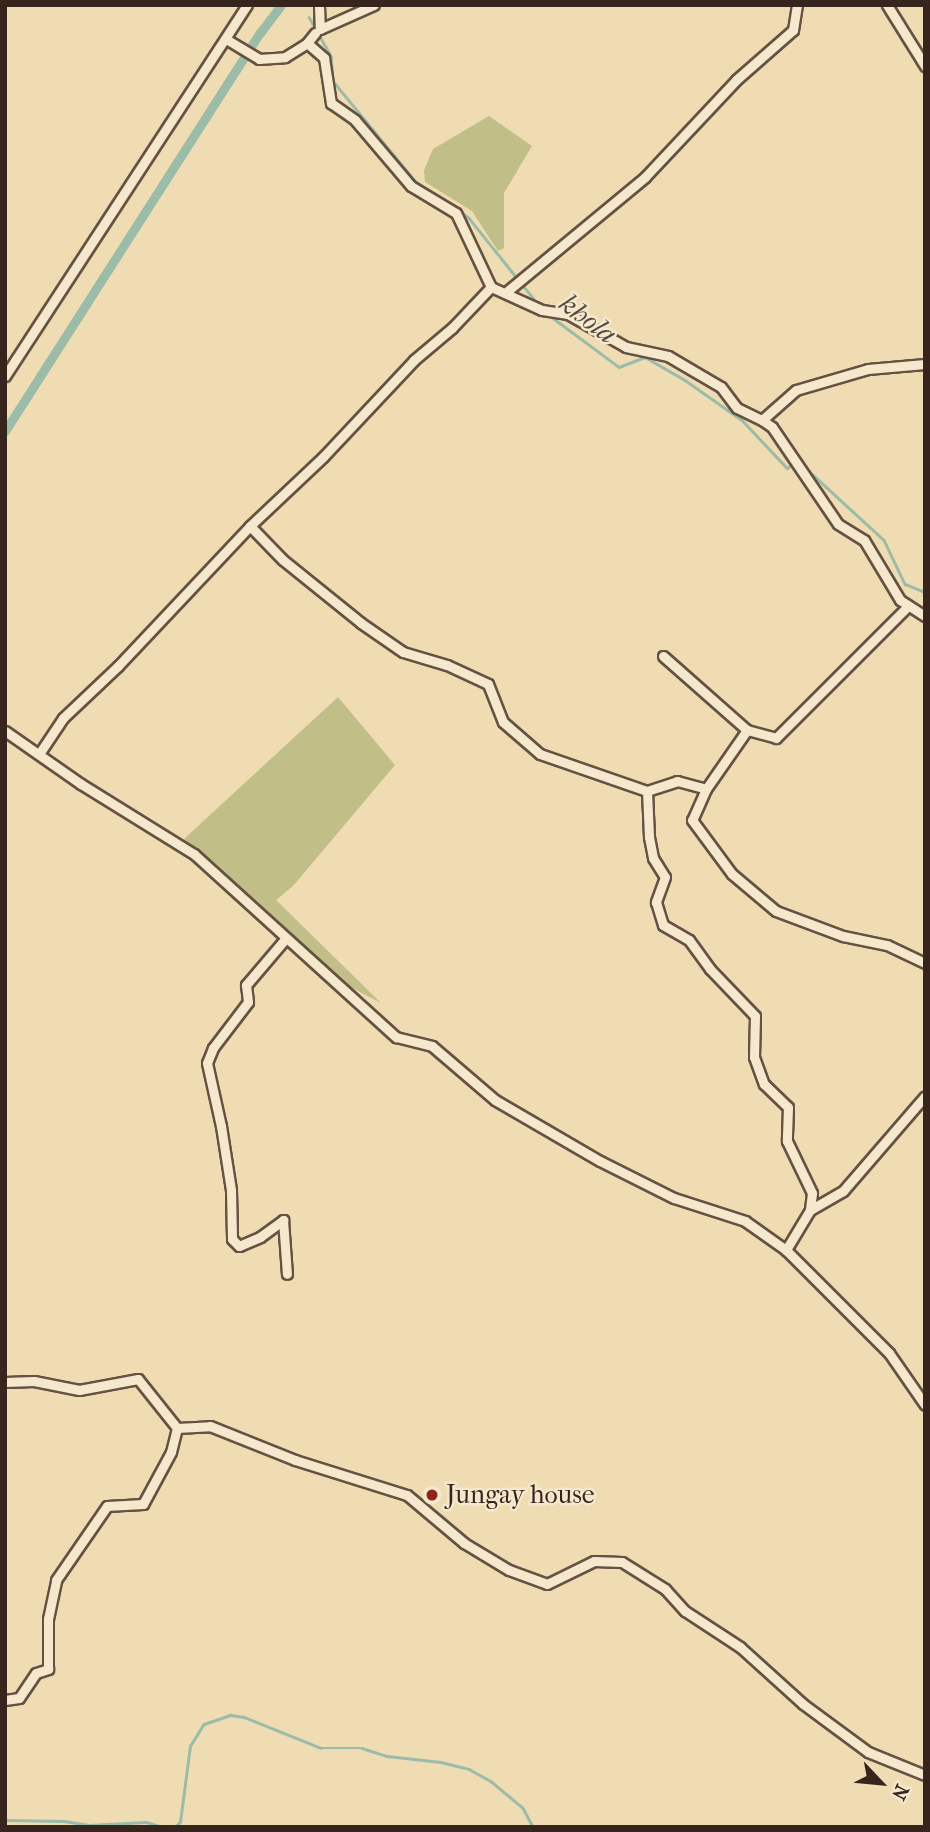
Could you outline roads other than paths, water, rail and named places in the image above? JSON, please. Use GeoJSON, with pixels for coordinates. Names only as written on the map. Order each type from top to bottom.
{"type":"FeatureCollection","features":[{"type":"Feature","properties":{"kind":"street"},"geometry":{"type":"LineString","coordinates":[[5,376],[247,5]]}},
{"type":"Feature","properties":{"kind":"street"},"geometry":{"type":"LineString","coordinates":[[318,5],[320,29],[374,5]]}},
{"type":"Feature","properties":{"kind":"street"},"geometry":{"type":"LineString","coordinates":[[505,293],[645,177],[736,80],[793,30],[797,5]]}},
{"type":"Feature","properties":{"kind":"street"},"geometry":{"type":"LineString","coordinates":[[887,5],[925,66]]}},
{"type":"Feature","properties":{"kind":"street"},"geometry":{"type":"LineString","coordinates":[[226,39],[259,59],[285,57],[307,43],[314,33]]}},
{"type":"Feature","properties":{"kind":"street"},"geometry":{"type":"LineString","coordinates":[[307,43],[324,58],[331,103],[355,120],[411,186],[456,213],[491,287],[542,310],[568,314],[626,347],[668,356],[721,387],[737,408],[772,427],[838,524],[864,540],[900,600],[925,617]]}},
{"type":"Feature","properties":{"kind":"street"},"geometry":{"type":"LineString","coordinates":[[39,754],[63,718],[118,666],[250,526],[285,496],[405,369],[452,328],[491,287]]}},
{"type":"Feature","properties":{"kind":"street"},"geometry":{"type":"LineString","coordinates":[[762,420],[796,390],[868,369],[925,364]]}},
{"type":"Feature","properties":{"kind":"street"},"geometry":{"type":"LineString","coordinates":[[250,526],[283,560],[361,623],[403,652],[447,665],[488,684],[503,722],[540,754],[647,791],[677,781],[706,789]]}},
{"type":"Feature","properties":{"kind":"street"},"geometry":{"type":"LineString","coordinates":[[663,656],[747,730],[776,738],[908,606]]}},
{"type":"Feature","properties":{"kind":"street"},"geometry":{"type":"LineString","coordinates":[[747,730],[706,789],[692,820],[732,874],[776,911],[843,936],[887,945],[925,963]]}},
{"type":"Feature","properties":{"kind":"street"},"geometry":{"type":"LineString","coordinates":[[5,732],[80,784],[194,854],[396,1037],[432,1046],[495,1100],[600,1161],[674,1198],[745,1220],[786,1250],[889,1353],[925,1405]]}},
{"type":"Feature","properties":{"kind":"street"},"geometry":{"type":"LineString","coordinates":[[647,791],[649,837],[653,858],[665,877],[656,902],[663,925],[689,940],[710,969],[755,1016],[754,1057],[764,1084],[788,1107],[787,1141],[811,1193],[810,1210],[786,1250]]}},
{"type":"Feature","properties":{"kind":"street"},"geometry":{"type":"LineString","coordinates":[[286,938],[246,985],[248,1002],[212,1048],[207,1063],[222,1126],[231,1190],[232,1239],[239,1246],[260,1237],[283,1220],[288,1274]]}},
{"type":"Feature","properties":{"kind":"street"},"geometry":{"type":"LineString","coordinates":[[810,1210],[843,1191],[925,1096]]}},
{"type":"Feature","properties":{"kind":"street"},"geometry":{"type":"LineString","coordinates":[[5,1382],[34,1381],[79,1390],[138,1379],[177,1428]]}},
{"type":"Feature","properties":{"kind":"street"},"geometry":{"type":"LineString","coordinates":[[177,1428],[210,1426],[295,1460],[407,1495],[464,1543],[509,1570],[547,1584],[594,1561],[622,1562],[664,1589],[685,1611],[740,1647],[803,1704],[868,1752],[925,1775]]}},
{"type":"Feature","properties":{"kind":"street"},"geometry":{"type":"LineString","coordinates":[[5,1700],[19,1698],[36,1673],[48,1670],[48,1619],[56,1580],[107,1506],[143,1504],[171,1452],[177,1428]]}},
{"type":"Feature","properties":{"kind":"waterway"},"geometry":{"type":"LineString","coordinates":[[5,431],[260,33],[281,5]]}},
{"type":"Feature","properties":{"kind":"waterway","name":"khola"},"geometry":{"type":"LineString","coordinates":[[309,17],[331,56],[333,81],[415,181],[449,204]]}},
{"type":"Feature","properties":{"kind":"waterway","name":"khola"},"geometry":{"type":"LineString","coordinates":[[457,209],[469,218],[517,278]]}},
{"type":"Feature","properties":{"kind":"waterway","name":"khola"},"geometry":{"type":"LineString","coordinates":[[521,283],[539,305]]}},
{"type":"Feature","properties":{"kind":"waterway","name":"khola"},"geometry":{"type":"LineString","coordinates":[[549,315],[619,367],[645,357],[685,380],[742,420],[787,468],[793,464]]}},
{"type":"Feature","properties":{"kind":"waterway","name":"khola"},"geometry":{"type":"LineString","coordinates":[[798,461],[884,540],[905,584],[925,592]]}},
{"type":"Feature","properties":{"kind":"waterway"},"geometry":{"type":"LineString","coordinates":[[175,1827],[180,1822],[190,1746],[204,1724],[230,1715],[244,1717],[321,1748],[362,1748],[387,1756],[441,1762],[469,1769],[492,1782],[523,1808],[533,1827]]}},
{"type":"Feature","properties":{"kind":"waterway"},"geometry":{"type":"LineString","coordinates":[[5,1820],[64,1821],[88,1825],[146,1822],[163,1827]]}},
{"type":"Feature","properties":{"kind":"place","name":"Jungay house"},"geometry":{"type":"Point","coordinates":[432,1495]}}]}
